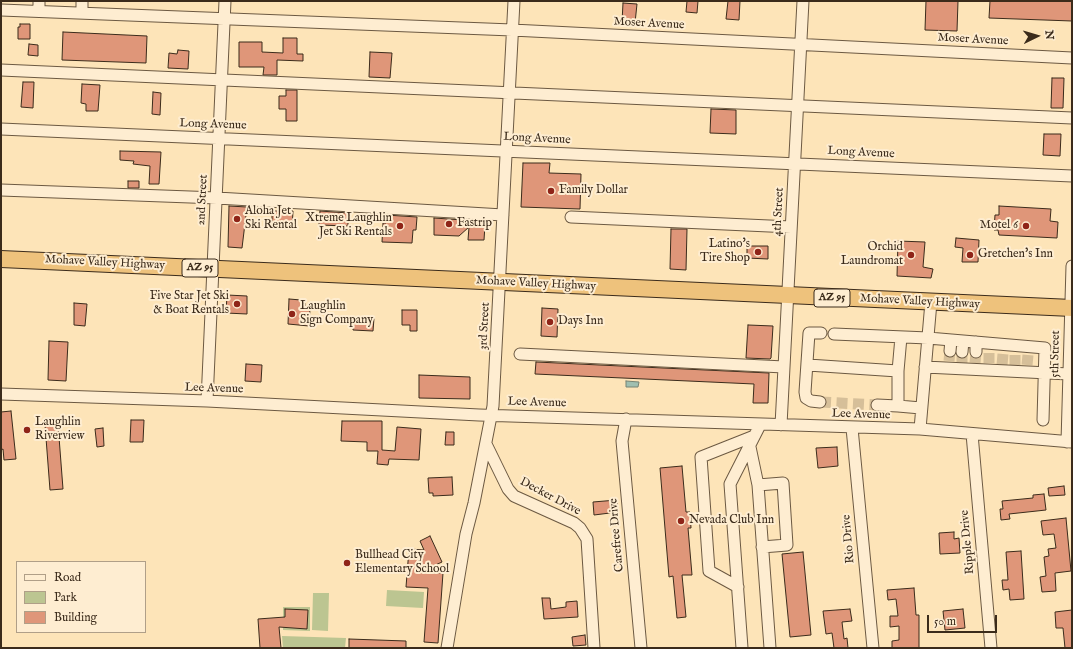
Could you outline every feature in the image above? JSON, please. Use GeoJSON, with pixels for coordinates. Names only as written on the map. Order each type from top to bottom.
{"type":"FeatureCollection","features":[{"type":"Feature","properties":{"kind":"highway","name":"Mohave Valley Highway"},"geometry":{"type":"LineString","coordinates":[[1,259],[1071,308]]}},
{"type":"Feature","properties":{"kind":"street"},"geometry":{"type":"LineString","coordinates":[[82,1],[82,12]]}},
{"type":"Feature","properties":{"kind":"street","name":"2nd Street"},"geometry":{"type":"LineString","coordinates":[[207,401],[226,1]]}},
{"type":"Feature","properties":{"kind":"street","name":"3rd Street"},"geometry":{"type":"LineString","coordinates":[[447,648],[466,534],[494,406],[514,1]]}},
{"type":"Feature","properties":{"kind":"street","name":"4th Street"},"geometry":{"type":"LineString","coordinates":[[781,425],[804,1]]}},
{"type":"Feature","properties":{"kind":"street","name":"Moser Avenue"},"geometry":{"type":"LineString","coordinates":[[1,10],[39,6],[82,12],[512,30],[1072,58]]}},
{"type":"Feature","properties":{"kind":"street"},"geometry":{"type":"LineString","coordinates":[[1,70],[1072,118]]}},
{"type":"Feature","properties":{"kind":"street","name":"Long Avenue"},"geometry":{"type":"LineString","coordinates":[[1,129],[507,150],[1072,176]]}},
{"type":"Feature","properties":{"kind":"street"},"geometry":{"type":"LineString","coordinates":[[1,190],[217,198],[503,215]]}},
{"type":"Feature","properties":{"kind":"street"},"geometry":{"type":"LineString","coordinates":[[571,217],[791,227]]}},
{"type":"Feature","properties":{"kind":"street","name":"5th Street"},"geometry":{"type":"LineString","coordinates":[[1070,442],[1072,266]]}},
{"type":"Feature","properties":{"kind":"street"},"geometry":{"type":"LineString","coordinates":[[920,429],[931,302]]}},
{"type":"Feature","properties":{"kind":"street"},"geometry":{"type":"LineString","coordinates":[[820,402],[811,401],[806,398],[805,392],[808,365],[808,333],[821,333]]}},
{"type":"Feature","properties":{"kind":"street"},"geometry":{"type":"LineString","coordinates":[[834,334],[963,341],[975,357],[1003,359],[1028,360],[1045,348],[1043,420]]}},
{"type":"Feature","properties":{"kind":"street"},"geometry":{"type":"LineString","coordinates":[[898,406],[898,370],[901,337]]}},
{"type":"Feature","properties":{"kind":"street"},"geometry":{"type":"LineString","coordinates":[[949,360],[951,340]]}},
{"type":"Feature","properties":{"kind":"street"},"geometry":{"type":"LineString","coordinates":[[962,361],[963,341]]}},
{"type":"Feature","properties":{"kind":"street"},"geometry":{"type":"LineString","coordinates":[[520,354],[784,367]]}},
{"type":"Feature","properties":{"kind":"street"},"geometry":{"type":"LineString","coordinates":[[925,367],[949,360],[962,361],[975,357],[1028,360],[1045,373],[1070,379]]}},
{"type":"Feature","properties":{"kind":"street"},"geometry":{"type":"LineString","coordinates":[[808,365],[898,370]]}},
{"type":"Feature","properties":{"kind":"street","name":"Lee Avenue"},"geometry":{"type":"LineString","coordinates":[[1,394],[207,401],[491,415],[760,425],[920,429],[1070,442]]}},
{"type":"Feature","properties":{"kind":"street"},"geometry":{"type":"LineString","coordinates":[[877,405],[922,408]]}},
{"type":"Feature","properties":{"kind":"street","name":"Carefree Drive"},"geometry":{"type":"LineString","coordinates":[[626,419],[622,441],[641,648]]}},
{"type":"Feature","properties":{"kind":"street"},"geometry":{"type":"LineString","coordinates":[[742,648],[730,484],[760,425]]}},
{"type":"Feature","properties":{"kind":"street","name":"Rio Drive"},"geometry":{"type":"LineString","coordinates":[[852,428],[872,648]]}},
{"type":"Feature","properties":{"kind":"street","name":"Ripple Drive"},"geometry":{"type":"LineString","coordinates":[[972,434],[990,648]]}},
{"type":"Feature","properties":{"kind":"street"},"geometry":{"type":"LineString","coordinates":[[738,587],[709,572],[701,457],[754,436]]}},
{"type":"Feature","properties":{"kind":"street","name":"Decker Drive"},"geometry":{"type":"LineString","coordinates":[[486,444],[508,489],[514,496],[574,523],[588,539],[594,648]]}},
{"type":"Feature","properties":{"kind":"street"},"geometry":{"type":"LineString","coordinates":[[750,447],[758,485],[770,648]]}},
{"type":"Feature","properties":{"kind":"street"},"geometry":{"type":"LineString","coordinates":[[758,485],[783,483],[787,545],[762,547]]}},
{"type":"Feature","properties":{"kind":"green space"},"geometry":{"type":"Polygon","coordinates":[[[387,590],[424,592],[423,608],[386,606],[387,590]]]}},
{"type":"Feature","properties":{"kind":"green space"},"geometry":{"type":"Polygon","coordinates":[[[313,593],[329,593],[328,631],[312,630],[313,593]]]}},
{"type":"Feature","properties":{"kind":"green space"},"geometry":{"type":"Polygon","coordinates":[[[283,607],[310,607],[310,631],[283,630],[283,607]]]}},
{"type":"Feature","properties":{"kind":"green space"},"geometry":{"type":"Polygon","coordinates":[[[282,636],[346,638],[345,648],[283,648],[282,636]]]}},
{"type":"Feature","properties":{"kind":"shaded area"},"geometry":{"type":"Polygon","coordinates":[[[626,381],[639,382],[638,387],[626,387],[626,381]]]}},
{"type":"Feature","properties":{"kind":"building"},"geometry":{"type":"Polygon","coordinates":[[[687,1],[698,1],[697,13],[686,12],[687,1]]]}},
{"type":"Feature","properties":{"kind":"building"},"geometry":{"type":"Polygon","coordinates":[[[728,1],[740,1],[739,20],[726,19],[728,1]]]}},
{"type":"Feature","properties":{"kind":"building"},"geometry":{"type":"Polygon","coordinates":[[[926,1],[958,1],[957,31],[925,30],[926,1]]]}},
{"type":"Feature","properties":{"kind":"building"},"geometry":{"type":"Polygon","coordinates":[[[990,1],[1072,1],[1072,21],[989,18],[990,1]]]}},
{"type":"Feature","properties":{"kind":"building"},"geometry":{"type":"Polygon","coordinates":[[[623,3],[637,4],[635,23],[622,22],[623,3]]]}},
{"type":"Feature","properties":{"kind":"building"},"geometry":{"type":"Polygon","coordinates":[[[20,24],[30,24],[30,39],[18,39],[18,27],[20,27],[20,24]]]}},
{"type":"Feature","properties":{"kind":"building"},"geometry":{"type":"Polygon","coordinates":[[[63,32],[147,36],[146,63],[62,60],[63,32]]]}},
{"type":"Feature","properties":{"kind":"building"},"geometry":{"type":"Polygon","coordinates":[[[283,38],[297,38],[297,54],[303,54],[303,61],[277,60],[277,75],[263,75],[264,67],[239,67],[239,42],[262,42],[262,52],[283,53],[283,38]]]}},
{"type":"Feature","properties":{"kind":"building"},"geometry":{"type":"Polygon","coordinates":[[[29,44],[38,45],[38,56],[28,55],[29,44]]]}},
{"type":"Feature","properties":{"kind":"building"},"geometry":{"type":"Polygon","coordinates":[[[178,50],[189,51],[188,69],[168,68],[169,53],[177,54],[178,50]]]}},
{"type":"Feature","properties":{"kind":"building"},"geometry":{"type":"Polygon","coordinates":[[[370,52],[392,53],[390,78],[369,77],[370,52]]]}},
{"type":"Feature","properties":{"kind":"building"},"geometry":{"type":"Polygon","coordinates":[[[1052,78],[1064,78],[1063,108],[1051,108],[1052,78]]]}},
{"type":"Feature","properties":{"kind":"building"},"geometry":{"type":"Polygon","coordinates":[[[23,82],[34,82],[33,108],[21,107],[23,82]]]}},
{"type":"Feature","properties":{"kind":"building"},"geometry":{"type":"Polygon","coordinates":[[[82,84],[100,85],[98,111],[86,111],[86,104],[81,103],[82,84]]]}},
{"type":"Feature","properties":{"kind":"building"},"geometry":{"type":"Polygon","coordinates":[[[286,90],[297,90],[297,121],[286,121],[286,109],[279,109],[279,96],[286,96],[286,90]]]}},
{"type":"Feature","properties":{"kind":"building"},"geometry":{"type":"Polygon","coordinates":[[[153,92],[161,93],[160,115],[152,114],[153,92]]]}},
{"type":"Feature","properties":{"kind":"building"},"geometry":{"type":"Polygon","coordinates":[[[711,109],[736,110],[736,134],[710,133],[711,109]]]}},
{"type":"Feature","properties":{"kind":"building"},"geometry":{"type":"Polygon","coordinates":[[[1044,134],[1061,134],[1060,156],[1043,155],[1044,134]]]}},
{"type":"Feature","properties":{"kind":"building"},"geometry":{"type":"Polygon","coordinates":[[[120,151],[161,152],[159,184],[149,184],[150,166],[133,164],[134,161],[120,160],[120,151]]]}},
{"type":"Feature","properties":{"kind":"building","name":"Family Dollar"},"geometry":{"type":"Polygon","coordinates":[[[523,163],[550,163],[549,173],[581,174],[580,209],[521,207],[523,163]]]}},
{"type":"Feature","properties":{"kind":"building"},"geometry":{"type":"Polygon","coordinates":[[[128,181],[139,181],[139,188],[128,188],[128,181]]]}},
{"type":"Feature","properties":{"kind":"building","name":"Aloha Jet Ski Rental"},"geometry":{"type":"Polygon","coordinates":[[[229,206],[247,207],[242,248],[228,247],[229,206]]]}},
{"type":"Feature","properties":{"kind":"building","name":"Motel 6"},"geometry":{"type":"Polygon","coordinates":[[[999,206],[1051,209],[1050,221],[1058,222],[1057,238],[999,235],[998,230],[994,230],[995,215],[999,215],[999,206]]]}},
{"type":"Feature","properties":{"kind":"building"},"geometry":{"type":"Polygon","coordinates":[[[272,211],[293,211],[292,229],[272,228],[272,211]]]}},
{"type":"Feature","properties":{"kind":"building"},"geometry":{"type":"Polygon","coordinates":[[[320,211],[348,213],[348,226],[319,225],[320,211]]]}},
{"type":"Feature","properties":{"kind":"building","name":"Xtreme Laughlin Jet Ski Rentals"},"geometry":{"type":"Polygon","coordinates":[[[386,215],[417,217],[416,230],[413,230],[412,243],[382,242],[383,223],[386,223],[386,215]]]}},
{"type":"Feature","properties":{"kind":"building","name":"Fastrip"},"geometry":{"type":"Polygon","coordinates":[[[434,218],[463,220],[463,224],[485,225],[484,240],[468,240],[469,227],[459,236],[434,235],[434,218]]]}},
{"type":"Feature","properties":{"kind":"building"},"geometry":{"type":"Polygon","coordinates":[[[671,229],[687,229],[686,270],[670,269],[671,229]]]}},
{"type":"Feature","properties":{"kind":"building","name":"Gretchen's Inn"},"geometry":{"type":"Polygon","coordinates":[[[956,238],[979,240],[978,262],[962,262],[963,248],[955,247],[956,238]]]}},
{"type":"Feature","properties":{"kind":"building","name":"Orchid Laundromat"},"geometry":{"type":"Polygon","coordinates":[[[898,241],[925,242],[923,267],[933,269],[931,278],[897,276],[898,241]]]}},
{"type":"Feature","properties":{"kind":"building","name":"Latino's Tire Shop"},"geometry":{"type":"Polygon","coordinates":[[[747,246],[768,246],[768,259],[747,258],[747,246]]]}},
{"type":"Feature","properties":{"kind":"building","name":"Five Star Jet Ski & Boat Rentals"},"geometry":{"type":"Polygon","coordinates":[[[227,295],[247,296],[247,314],[226,313],[227,295]]]}},
{"type":"Feature","properties":{"kind":"building"},"geometry":{"type":"Polygon","coordinates":[[[289,299],[301,300],[301,303],[305,303],[305,307],[310,308],[309,326],[288,324],[289,299]]]}},
{"type":"Feature","properties":{"kind":"building"},"geometry":{"type":"Polygon","coordinates":[[[74,303],[87,304],[85,326],[74,325],[74,303]]]}},
{"type":"Feature","properties":{"kind":"building","name":"Days Inn"},"geometry":{"type":"Polygon","coordinates":[[[542,308],[558,309],[557,337],[541,336],[542,308]]]}},
{"type":"Feature","properties":{"kind":"building"},"geometry":{"type":"Polygon","coordinates":[[[402,310],[417,310],[417,331],[410,331],[410,325],[402,325],[402,310]]]}},
{"type":"Feature","properties":{"kind":"building"},"geometry":{"type":"Polygon","coordinates":[[[354,317],[374,318],[373,331],[353,330],[354,317]]]}},
{"type":"Feature","properties":{"kind":"building"},"geometry":{"type":"Polygon","coordinates":[[[748,325],[773,326],[770,359],[746,358],[748,325]]]}},
{"type":"Feature","properties":{"kind":"building"},"geometry":{"type":"Polygon","coordinates":[[[49,341],[68,342],[66,381],[48,380],[49,341]]]}},
{"type":"Feature","properties":{"kind":"building"},"geometry":{"type":"Polygon","coordinates":[[[536,362],[769,373],[768,403],[753,403],[754,384],[535,374],[536,362]]]}},
{"type":"Feature","properties":{"kind":"building"},"geometry":{"type":"Polygon","coordinates":[[[246,364],[262,365],[261,382],[245,381],[246,364]]]}},
{"type":"Feature","properties":{"kind":"building"},"geometry":{"type":"Polygon","coordinates":[[[419,375],[470,377],[470,399],[419,398],[419,375]]]}},
{"type":"Feature","properties":{"kind":"building"},"geometry":{"type":"Polygon","coordinates":[[[11,411],[16,459],[4,460],[3,449],[1,450],[1,412],[11,411]]]}},
{"type":"Feature","properties":{"kind":"building"},"geometry":{"type":"Polygon","coordinates":[[[131,420],[144,420],[143,442],[130,442],[131,420]]]}},
{"type":"Feature","properties":{"kind":"building"},"geometry":{"type":"Polygon","coordinates":[[[342,421],[382,421],[382,450],[395,451],[397,427],[421,429],[419,460],[389,459],[388,465],[377,464],[378,451],[367,451],[367,442],[341,441],[342,421]]]}},
{"type":"Feature","properties":{"kind":"building"},"geometry":{"type":"Polygon","coordinates":[[[58,424],[63,489],[50,490],[45,425],[58,424]]]}},
{"type":"Feature","properties":{"kind":"building"},"geometry":{"type":"Polygon","coordinates":[[[103,428],[104,446],[97,447],[95,429],[103,428]]]}},
{"type":"Feature","properties":{"kind":"building"},"geometry":{"type":"Polygon","coordinates":[[[446,432],[454,432],[454,445],[445,445],[446,432]]]}},
{"type":"Feature","properties":{"kind":"building"},"geometry":{"type":"Polygon","coordinates":[[[837,447],[838,466],[818,468],[816,448],[837,447]]]}},
{"type":"Feature","properties":{"kind":"building"},"geometry":{"type":"Polygon","coordinates":[[[682,466],[686,512],[690,512],[691,528],[688,528],[692,575],[682,575],[686,617],[677,618],[673,576],[669,577],[660,468],[682,466]]]}},
{"type":"Feature","properties":{"kind":"building"},"geometry":{"type":"Polygon","coordinates":[[[452,477],[453,495],[433,496],[433,493],[429,493],[428,478],[452,477]]]}},
{"type":"Feature","properties":{"kind":"building"},"geometry":{"type":"Polygon","coordinates":[[[1064,486],[1065,495],[1049,496],[1048,488],[1064,486]]]}},
{"type":"Feature","properties":{"kind":"building"},"geometry":{"type":"Polygon","coordinates":[[[1044,494],[1046,510],[1009,514],[1010,519],[1001,520],[1000,509],[1003,509],[1002,501],[1033,498],[1033,495],[1044,494]]]}},
{"type":"Feature","properties":{"kind":"building"},"geometry":{"type":"Polygon","coordinates":[[[617,500],[618,512],[594,515],[593,502],[617,500]]]}},
{"type":"Feature","properties":{"kind":"building"},"geometry":{"type":"Polygon","coordinates":[[[1066,518],[1071,571],[1055,573],[1056,591],[1042,592],[1040,577],[1046,576],[1044,557],[1049,556],[1048,549],[1056,548],[1054,534],[1043,535],[1041,521],[1066,518]]]}},
{"type":"Feature","properties":{"kind":"building"},"geometry":{"type":"Polygon","coordinates":[[[954,532],[954,539],[959,538],[960,553],[940,554],[939,533],[954,532]]]}},
{"type":"Feature","properties":{"kind":"building"},"geometry":{"type":"Polygon","coordinates":[[[430,536],[442,562],[420,572],[443,573],[438,643],[424,642],[428,588],[406,587],[409,549],[424,550],[420,541],[430,536]]]}},
{"type":"Feature","properties":{"kind":"building"},"geometry":{"type":"Polygon","coordinates":[[[1021,551],[1024,599],[1010,600],[1009,589],[1003,590],[1002,580],[1008,580],[1006,552],[1021,551]]]}},
{"type":"Feature","properties":{"kind":"building"},"geometry":{"type":"Polygon","coordinates":[[[803,552],[811,635],[790,637],[782,554],[803,552]]]}},
{"type":"Feature","properties":{"kind":"building"},"geometry":{"type":"Polygon","coordinates":[[[914,588],[916,615],[919,615],[919,648],[892,648],[892,641],[899,640],[899,626],[890,627],[890,616],[898,616],[896,599],[888,600],[887,590],[914,588]]]}},
{"type":"Feature","properties":{"kind":"building"},"geometry":{"type":"Polygon","coordinates":[[[542,598],[550,598],[551,609],[566,607],[566,602],[577,601],[578,617],[544,619],[542,598]]]}},
{"type":"Feature","properties":{"kind":"building"},"geometry":{"type":"Polygon","coordinates":[[[285,609],[308,610],[307,629],[279,627],[281,648],[260,648],[258,619],[285,617],[285,609]]]}},
{"type":"Feature","properties":{"kind":"building"},"geometry":{"type":"Polygon","coordinates":[[[850,609],[852,621],[842,622],[844,639],[847,638],[848,648],[834,648],[832,633],[826,634],[823,611],[850,609]]]}},
{"type":"Feature","properties":{"kind":"building"},"geometry":{"type":"Polygon","coordinates":[[[963,609],[965,628],[945,630],[943,611],[963,609]]]}},
{"type":"Feature","properties":{"kind":"building"},"geometry":{"type":"Polygon","coordinates":[[[1072,610],[1072,648],[1065,648],[1063,628],[1056,628],[1055,612],[1072,610]]]}},
{"type":"Feature","properties":{"kind":"building"},"geometry":{"type":"Polygon","coordinates":[[[585,635],[586,645],[573,646],[572,637],[585,635]]]}},
{"type":"Feature","properties":{"kind":"building"},"geometry":{"type":"Polygon","coordinates":[[[349,639],[406,641],[406,648],[349,648],[349,639]]]}},
{"type":"Feature","properties":{"kind":"tunnel"},"geometry":{"type":"LineString","coordinates":[[949,361],[950,351]]}},
{"type":"Feature","properties":{"kind":"tunnel"},"geometry":{"type":"LineString","coordinates":[[962,352],[962,363]]}},
{"type":"Feature","properties":{"kind":"tunnel"},"geometry":{"type":"LineString","coordinates":[[975,363],[976,352]]}},
{"type":"Feature","properties":{"kind":"tunnel"},"geometry":{"type":"LineString","coordinates":[[989,353],[989,363]]}},
{"type":"Feature","properties":{"kind":"tunnel"},"geometry":{"type":"LineString","coordinates":[[1002,365],[1003,354]]}},
{"type":"Feature","properties":{"kind":"tunnel"},"geometry":{"type":"LineString","coordinates":[[1015,355],[1015,365]]}},
{"type":"Feature","properties":{"kind":"tunnel"},"geometry":{"type":"LineString","coordinates":[[1027,365],[1028,355]]}},
{"type":"Feature","properties":{"kind":"tunnel"},"geometry":{"type":"LineString","coordinates":[[820,402],[877,405]]}},
{"type":"Feature","properties":{"kind":"place","name":"Family Dollar"},"geometry":{"type":"Point","coordinates":[551,191]}},
{"type":"Feature","properties":{"kind":"place","name":"Aloha Jet Ski Rental"},"geometry":{"type":"Point","coordinates":[237,219]}},
{"type":"Feature","properties":{"kind":"place","name":"Fastrip"},"geometry":{"type":"Point","coordinates":[449,224]}},
{"type":"Feature","properties":{"kind":"place","name":"Xtreme Laughlin Jet Ski Rentals"},"geometry":{"type":"Point","coordinates":[400,226]}},
{"type":"Feature","properties":{"kind":"place","name":"Motel 6"},"geometry":{"type":"Point","coordinates":[1026,226]}},
{"type":"Feature","properties":{"kind":"place","name":"Latino's Tire Shop"},"geometry":{"type":"Point","coordinates":[758,252]}},
{"type":"Feature","properties":{"kind":"place","name":"Orchid Laundromat"},"geometry":{"type":"Point","coordinates":[911,255]}},
{"type":"Feature","properties":{"kind":"place","name":"Gretchen's Inn"},"geometry":{"type":"Point","coordinates":[970,255]}},
{"type":"Feature","properties":{"kind":"place","name":"Five Star Jet Ski & Boat Rentals"},"geometry":{"type":"Point","coordinates":[237,304]}},
{"type":"Feature","properties":{"kind":"place","name":"Laughlin Sign Company"},"geometry":{"type":"Point","coordinates":[292,314]}},
{"type":"Feature","properties":{"kind":"place","name":"Days Inn"},"geometry":{"type":"Point","coordinates":[550,322]}},
{"type":"Feature","properties":{"kind":"place","name":"Laughlin Riverview"},"geometry":{"type":"Point","coordinates":[27,430]}},
{"type":"Feature","properties":{"kind":"place","name":"Nevada Club Inn"},"geometry":{"type":"Point","coordinates":[681,521]}},
{"type":"Feature","properties":{"kind":"place","name":"Bullhead City Elementary School"},"geometry":{"type":"Point","coordinates":[347,563]}}]}
